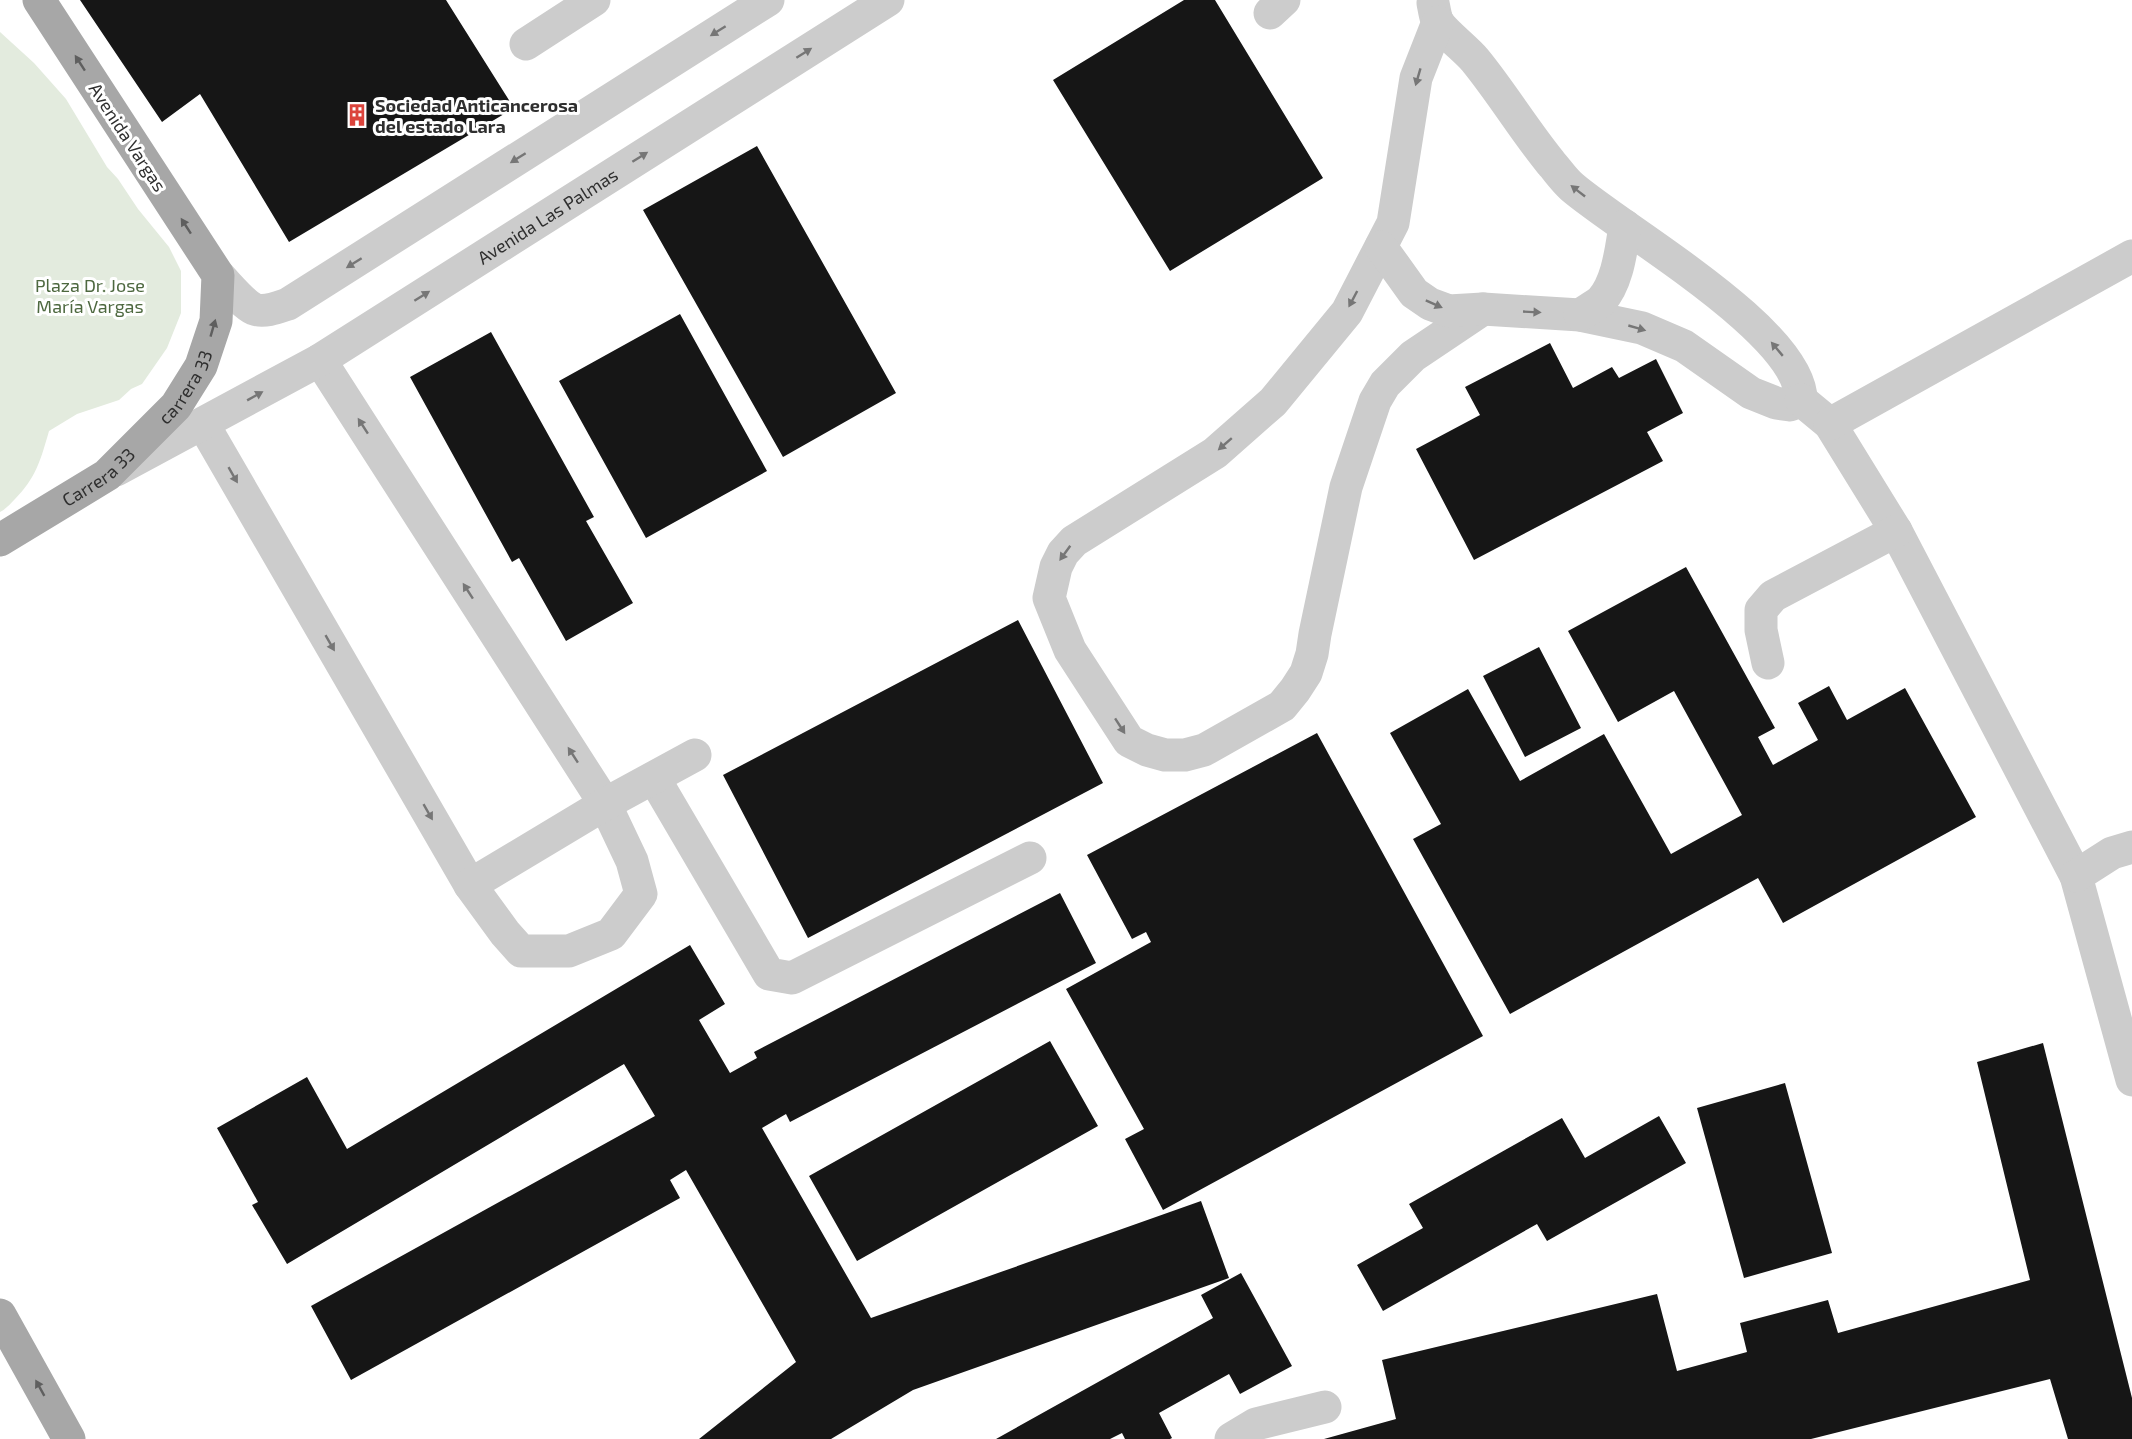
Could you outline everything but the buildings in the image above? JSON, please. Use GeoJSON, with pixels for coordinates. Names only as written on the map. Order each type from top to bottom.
{"type":"FeatureCollection","features":[{"type":"Feature","properties":{"kind":"main road","name":"Avenida Vargas"},"geometry":{"type":"LineString","coordinates":[[39,0],[218,275]]}},
{"type":"Feature","properties":{"kind":"main road","name":"carrera 33"},"geometry":{"type":"LineString","coordinates":[[107,475],[177,406],[201,366],[216,321],[218,275]]}},
{"type":"Feature","properties":{"kind":"main road","name":"Carrera 33"},"geometry":{"type":"LineString","coordinates":[[0,540],[107,475]]}},
{"type":"Feature","properties":{"kind":"main road"},"geometry":{"type":"LineString","coordinates":[[0,1316],[69,1439]]}},
{"type":"Feature","properties":{"kind":"street"},"geometry":{"type":"LineString","coordinates":[[526,44],[594,0]]}},
{"type":"Feature","properties":{"kind":"street"},"geometry":{"type":"LineString","coordinates":[[218,275],[241,299],[255,309],[271,309],[288,304],[768,0]]}},
{"type":"Feature","properties":{"kind":"street","name":"Avenida Las Palmas"},"geometry":{"type":"LineString","coordinates":[[203,424],[320,360],[888,0]]}},
{"type":"Feature","properties":{"kind":"street"},"geometry":{"type":"LineString","coordinates":[[1435,11],[1475,60],[1530,137],[1571,186],[1699,277],[1778,349],[1796,375],[1801,389],[1801,400]]}},
{"type":"Feature","properties":{"kind":"street"},"geometry":{"type":"LineString","coordinates":[[1435,11],[1416,78],[1393,223],[1347,312],[1273,402],[1215,453],[1074,541],[1063,553],[1056,567],[1049,598],[1070,650],[1130,741],[1147,750],[1165,755],[1185,755],[1204,750],[1282,706],[1306,673],[1312,654],[1346,487],[1375,401],[1385,384],[1413,356],[1483,309]]}},
{"type":"Feature","properties":{"kind":"street"},"geometry":{"type":"LineString","coordinates":[[1580,315],[1600,301],[1610,284],[1620,259],[1625,226]]}},
{"type":"Feature","properties":{"kind":"street"},"geometry":{"type":"LineString","coordinates":[[1381,247],[1414,293],[1430,304],[1449,311],[1483,309],[1580,315],[1642,328],[1683,346],[1751,393],[1776,403],[1790,405],[1801,400]]}},
{"type":"Feature","properties":{"kind":"street"},"geometry":{"type":"LineString","coordinates":[[1830,423],[2132,256]]}},
{"type":"Feature","properties":{"kind":"street"},"geometry":{"type":"LineString","coordinates":[[203,424],[470,885],[505,933],[521,951],[569,951],[611,934],[641,894],[632,861],[605,804],[320,360]]}},
{"type":"Feature","properties":{"kind":"street"},"geometry":{"type":"LineString","coordinates":[[1801,400],[1830,423],[1896,531],[2076,876],[2132,1080]]}},
{"type":"Feature","properties":{"kind":"street","name":"Carrera 33"},"geometry":{"type":"LineString","coordinates":[[107,475],[203,424]]}},
{"type":"Feature","properties":{"kind":"street"},"geometry":{"type":"LineString","coordinates":[[1768,663],[1761,630],[1761,610],[1773,597],[1896,531]]}},
{"type":"Feature","properties":{"kind":"street"},"geometry":{"type":"LineString","coordinates":[[470,885],[605,804],[695,754]]}},
{"type":"Feature","properties":{"kind":"street"},"geometry":{"type":"LineString","coordinates":[[654,777],[769,974],[792,978],[1030,858]]}},
{"type":"Feature","properties":{"kind":"street"},"geometry":{"type":"LineString","coordinates":[[2076,876],[2112,853],[2132,847]]}},
{"type":"Feature","properties":{"kind":"street"},"geometry":{"type":"LineString","coordinates":[[1231,1439],[1256,1424],[1325,1407]]}},
{"type":"Feature","properties":{"kind":"green space","name":"Plaza Dr. Jose María Vargas"},"geometry":{"type":"Polygon","coordinates":[[[0,32],[34,63],[66,99],[107,167],[169,247],[181,271],[181,313],[167,348],[142,384],[131,389],[119,400],[77,414],[49,431],[33,476],[22,491],[0,512],[0,32]]]}},
{"type":"Feature","properties":{"kind":"place","name":"Sociedad Anticancerosa del estado Lara"},"geometry":{"type":"Point","coordinates":[357,115]}}]}
